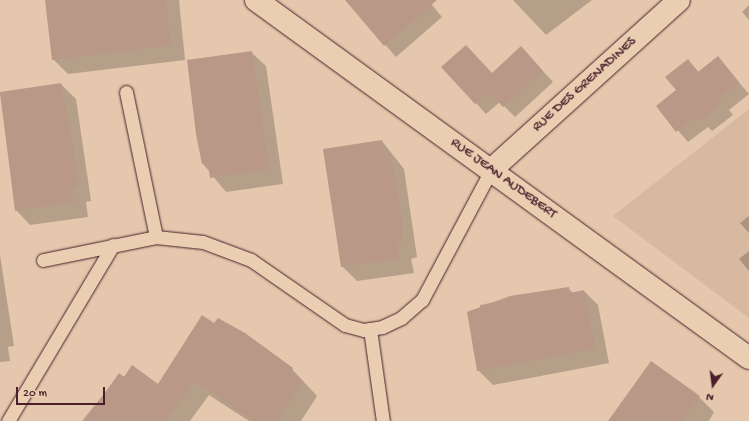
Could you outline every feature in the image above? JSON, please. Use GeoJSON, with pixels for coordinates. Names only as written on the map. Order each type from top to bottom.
{"type":"FeatureCollection","features":[{"type":"Feature","properties":{"kind":"street","name":"RUE DES GRENADINES"},"geometry":{"type":"LineString","coordinates":[[491,170],[680,0]]}},
{"type":"Feature","properties":{"kind":"street","name":"RUE JEAN AUDEBERT"},"geometry":{"type":"LineString","coordinates":[[259,1],[749,358]]}},
{"type":"Feature","properties":{"kind":"lane"},"geometry":{"type":"LineString","coordinates":[[126,92],[156,237]]}},
{"type":"Feature","properties":{"kind":"lane"},"geometry":{"type":"LineString","coordinates":[[43,260],[156,237],[224,247],[251,260],[345,326],[370,329],[401,318],[422,300],[491,170]]}},
{"type":"Feature","properties":{"kind":"lane"},"geometry":{"type":"LineString","coordinates":[[8,421],[113,245]]}},
{"type":"Feature","properties":{"kind":"lane"},"geometry":{"type":"LineString","coordinates":[[370,329],[383,421]]}},
{"type":"Feature","properties":{"kind":"shaded area"},"geometry":{"type":"Polygon","coordinates":[[[749,109],[749,318],[613,216],[749,109]]]}},
{"type":"Feature","properties":{"kind":"building"},"geometry":{"type":"Polygon","coordinates":[[[45,0],[166,0],[170,45],[52,60],[45,0]]]}},
{"type":"Feature","properties":{"kind":"building"},"geometry":{"type":"Polygon","coordinates":[[[345,0],[437,0],[384,46],[345,0]]]}},
{"type":"Feature","properties":{"kind":"building"},"geometry":{"type":"Polygon","coordinates":[[[466,45],[492,73],[521,46],[543,71],[503,107],[489,92],[475,104],[441,67],[466,45]]]}},
{"type":"Feature","properties":{"kind":"building"},"geometry":{"type":"Polygon","coordinates":[[[252,51],[269,169],[210,178],[208,164],[202,164],[196,134],[187,60],[252,51]]]}},
{"type":"Feature","properties":{"kind":"building"},"geometry":{"type":"Polygon","coordinates":[[[718,56],[739,82],[718,98],[722,103],[700,121],[697,116],[676,132],[656,106],[676,90],[665,77],[688,59],[698,72],[718,56]]]}},
{"type":"Feature","properties":{"kind":"building"},"geometry":{"type":"Polygon","coordinates":[[[61,83],[75,157],[77,187],[71,188],[73,202],[15,211],[0,92],[61,83]]]}},
{"type":"Feature","properties":{"kind":"building"},"geometry":{"type":"Polygon","coordinates":[[[382,140],[385,154],[390,153],[401,213],[403,243],[397,244],[400,258],[341,267],[323,149],[382,140]]]}},
{"type":"Feature","properties":{"kind":"building"},"geometry":{"type":"Polygon","coordinates":[[[569,287],[570,293],[584,290],[595,348],[477,371],[467,312],[510,296],[569,287]]]}},
{"type":"Feature","properties":{"kind":"building"},"geometry":{"type":"Polygon","coordinates":[[[202,315],[214,323],[218,318],[245,333],[293,368],[290,373],[303,381],[277,421],[255,421],[194,381],[165,421],[85,421],[119,373],[124,377],[132,365],[158,384],[202,315]]]}},
{"type":"Feature","properties":{"kind":"building"},"geometry":{"type":"Polygon","coordinates":[[[651,361],[700,396],[682,421],[608,421],[651,361]]]}}]}
